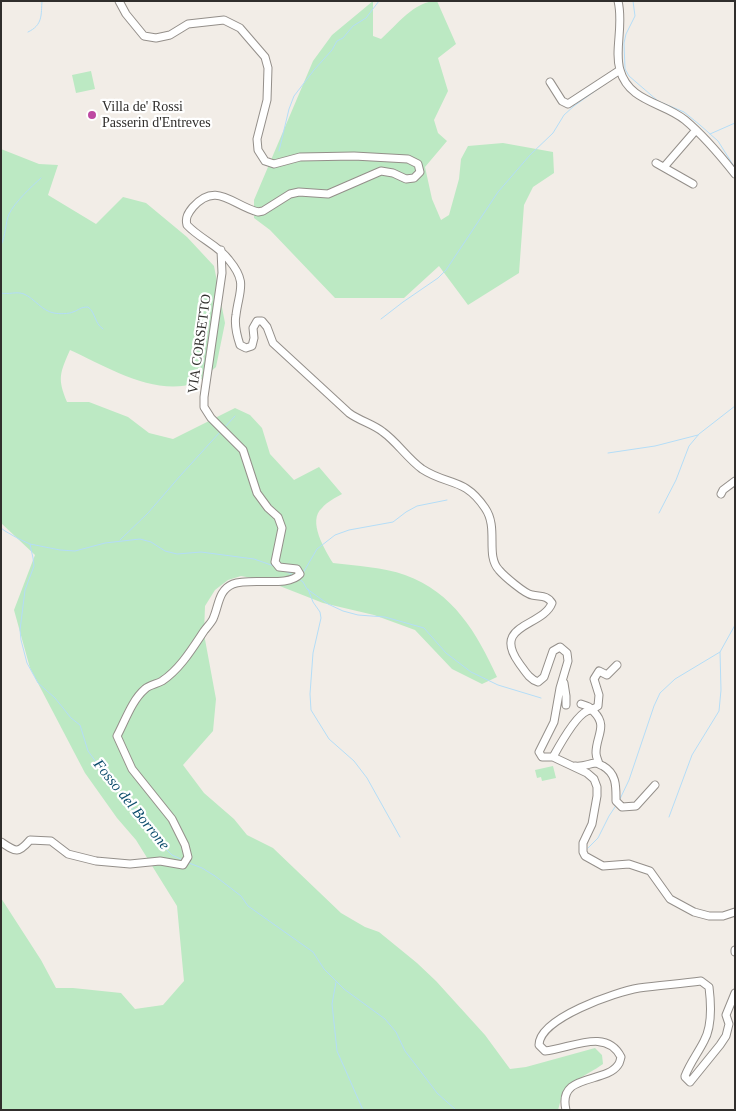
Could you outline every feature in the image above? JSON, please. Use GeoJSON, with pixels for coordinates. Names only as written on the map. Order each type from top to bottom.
{"type":"FeatureCollection","features":[{"type":"Feature","properties":{"kind":"street"},"geometry":{"type":"LineString","coordinates":[[119,1],[126,14],[144,36],[156,38],[170,35],[188,24],[224,20],[240,28],[265,57],[268,68],[267,100],[257,139],[258,150],[265,161],[274,164],[300,157],[354,156],[408,159],[418,164],[420,172],[414,178],[406,179],[393,172],[382,172],[328,194],[299,192],[290,194],[258,212],[221,196],[211,194],[200,200],[191,210],[186,220],[187,225],[221,250],[231,261],[241,279],[236,315],[236,334],[240,346],[246,348],[252,346],[254,338],[253,328],[257,321],[262,321],[267,327],[274,343],[349,413],[381,431],[410,459],[427,472],[464,486],[475,494],[491,517],[493,561],[498,569],[529,594],[546,596],[552,603],[549,609],[523,627],[510,643],[512,654],[528,676],[538,682],[544,677],[553,650],[558,647],[563,648],[567,653],[568,659],[554,722],[539,752],[542,756],[553,757],[592,776],[597,786],[592,824],[583,843],[585,856],[603,866],[630,864],[650,871],[670,900],[694,912],[709,916],[723,916],[735,912]]}},
{"type":"Feature","properties":{"kind":"street"},"geometry":{"type":"LineString","coordinates":[[618,1],[621,28],[618,59],[620,70],[626,82],[634,92],[682,117],[735,174]]}},
{"type":"Feature","properties":{"kind":"street"},"geometry":{"type":"LineString","coordinates":[[550,82],[562,101],[568,104],[620,70]]}},
{"type":"Feature","properties":{"kind":"street"},"geometry":{"type":"LineString","coordinates":[[664,167],[696,130]]}},
{"type":"Feature","properties":{"kind":"street"},"geometry":{"type":"LineString","coordinates":[[656,163],[693,184]]}},
{"type":"Feature","properties":{"kind":"street","name":"VIA CORSETTO"},"geometry":{"type":"LineString","coordinates":[[1,842],[12,850],[18,851],[25,847],[30,840],[52,841],[68,854],[96,861],[130,864],[160,861],[183,865],[188,857],[185,845],[172,819],[132,769],[117,736],[145,689],[162,681],[191,651],[213,619],[222,592],[234,583],[289,580],[298,577],[300,574],[297,569],[279,567],[275,562],[282,528],[278,518],[257,493],[243,450],[204,407],[222,274],[221,250]]}},
{"type":"Feature","properties":{"kind":"street"},"geometry":{"type":"LineString","coordinates":[[721,494],[723,490],[735,481]]}},
{"type":"Feature","properties":{"kind":"street"},"geometry":{"type":"LineString","coordinates":[[553,757],[578,721],[587,711],[593,710],[598,706],[597,684],[594,679],[598,671],[607,675],[617,664]]}},
{"type":"Feature","properties":{"kind":"street"},"geometry":{"type":"LineString","coordinates":[[563,676],[566,705]]}},
{"type":"Feature","properties":{"kind":"street"},"geometry":{"type":"LineString","coordinates":[[581,704],[590,706],[601,721],[601,733],[596,755],[599,764]]}},
{"type":"Feature","properties":{"kind":"street"},"geometry":{"type":"LineString","coordinates":[[570,766],[583,766],[594,763],[608,769],[615,780],[617,790],[616,801],[622,807],[636,806],[655,785]]}},
{"type":"Feature","properties":{"kind":"street"},"geometry":{"type":"LineString","coordinates":[[566,1110],[565,1099],[568,1090],[577,1083],[618,1066],[621,1057],[619,1052],[610,1044],[596,1041],[545,1051],[539,1045],[539,1039],[547,1028],[574,1011],[639,988],[701,981],[709,987],[709,1022],[705,1040],[690,1062],[685,1076],[690,1082],[726,1036],[729,1024],[726,1015],[735,992]]}},
{"type":"Feature","properties":{"kind":"green space"},"geometry":{"type":"Polygon","coordinates":[[[373,1],[373,36],[381,39],[413,9],[429,2],[437,1],[456,44],[438,58],[448,91],[434,120],[438,133],[447,141],[425,167],[432,199],[441,220],[449,215],[459,179],[461,159],[468,146],[503,143],[553,152],[554,173],[533,187],[524,205],[519,273],[468,305],[439,266],[404,298],[335,298],[270,230],[254,218],[254,200],[313,61],[332,35],[373,1]]]}},
{"type":"Feature","properties":{"kind":"green space"},"geometry":{"type":"Polygon","coordinates":[[[91,71],[95,89],[76,93],[72,75],[91,71]]]}},
{"type":"Feature","properties":{"kind":"green space"},"geometry":{"type":"Polygon","coordinates":[[[1,149],[39,164],[58,165],[48,195],[96,224],[123,197],[146,203],[187,237],[214,266],[225,323],[216,367],[195,383],[180,386],[164,386],[131,378],[70,350],[61,376],[67,402],[89,402],[128,417],[149,433],[173,439],[235,408],[250,415],[262,428],[270,454],[294,480],[319,467],[342,494],[324,506],[316,520],[319,536],[333,563],[388,570],[422,582],[450,603],[462,616],[481,645],[497,677],[482,684],[452,669],[415,630],[374,615],[323,603],[267,581],[241,576],[228,580],[215,590],[205,606],[204,634],[216,699],[213,731],[183,765],[204,793],[234,819],[247,835],[273,848],[341,913],[365,927],[379,932],[417,963],[485,1035],[510,1069],[526,1067],[595,1048],[602,1055],[603,1064],[566,1088],[558,1110],[1,1110],[1,898],[41,960],[56,988],[121,993],[135,1009],[163,1005],[184,981],[177,906],[136,840],[117,818],[85,773],[30,668],[14,610],[35,555],[1,523],[1,149]]]}},
{"type":"Feature","properties":{"kind":"green space"},"geometry":{"type":"Polygon","coordinates":[[[553,766],[556,778],[542,781],[541,777],[537,778],[535,770],[553,766]]]}},
{"type":"Feature","properties":{"kind":"waterway"},"geometry":{"type":"LineString","coordinates":[[28,32],[39,23],[42,1]]}},
{"type":"Feature","properties":{"kind":"waterway"},"geometry":{"type":"LineString","coordinates":[[279,151],[294,96],[332,50],[337,41],[343,38],[353,26],[366,18],[379,1]]}},
{"type":"Feature","properties":{"kind":"waterway"},"geometry":{"type":"LineString","coordinates":[[633,1],[635,16],[626,34],[624,43],[625,69],[629,76],[658,101],[684,112],[700,125],[718,141],[735,168]]}},
{"type":"Feature","properties":{"kind":"waterway"},"geometry":{"type":"LineString","coordinates":[[381,319],[438,278],[446,270],[498,192],[530,155],[553,133],[564,115],[602,86]]}},
{"type":"Feature","properties":{"kind":"waterway"},"geometry":{"type":"LineString","coordinates":[[710,134],[735,123]]}},
{"type":"Feature","properties":{"kind":"waterway"},"geometry":{"type":"LineString","coordinates":[[1,245],[9,214],[41,178]]}},
{"type":"Feature","properties":{"kind":"waterway"},"geometry":{"type":"LineString","coordinates":[[1,293],[24,294],[46,310],[54,313],[69,313],[88,307],[103,329]]}},
{"type":"Feature","properties":{"kind":"waterway"},"geometry":{"type":"LineString","coordinates":[[659,513],[676,480],[689,446],[699,434],[735,406]]}},
{"type":"Feature","properties":{"kind":"waterway"},"geometry":{"type":"LineString","coordinates":[[224,428],[235,416]]}},
{"type":"Feature","properties":{"kind":"waterway"},"geometry":{"type":"LineString","coordinates":[[120,540],[148,513],[221,431]]}},
{"type":"Feature","properties":{"kind":"waterway"},"geometry":{"type":"LineString","coordinates":[[608,453],[655,446],[698,435]]}},
{"type":"Feature","properties":{"kind":"waterway"},"geometry":{"type":"LineString","coordinates":[[303,573],[317,549],[335,535],[349,530],[393,522],[417,506],[447,500]]}},
{"type":"Feature","properties":{"kind":"waterway"},"geometry":{"type":"LineString","coordinates":[[1,528],[30,544],[60,550],[75,551],[105,543],[140,539],[151,542],[165,551],[177,554],[201,552],[254,559],[274,566]]}},
{"type":"Feature","properties":{"kind":"waterway","name":"Fosso del Borrone"},"geometry":{"type":"LineString","coordinates":[[30,544],[34,566],[25,590],[20,630],[27,663],[38,683],[80,725],[88,751],[99,766],[111,777],[128,804],[143,819],[154,837],[172,855],[183,860]]}},
{"type":"Feature","properties":{"kind":"waterway"},"geometry":{"type":"LineString","coordinates":[[285,571],[295,576]]}},
{"type":"Feature","properties":{"kind":"waterway"},"geometry":{"type":"LineString","coordinates":[[298,578],[307,589],[328,604],[343,611],[358,615],[385,617],[424,628],[446,653],[471,672],[498,685],[541,698]]}},
{"type":"Feature","properties":{"kind":"waterway"},"geometry":{"type":"LineString","coordinates":[[308,589],[313,602],[320,612],[321,618],[313,653],[310,694],[311,710],[329,739],[354,761],[367,778],[400,837]]}},
{"type":"Feature","properties":{"kind":"waterway"},"geometry":{"type":"LineString","coordinates":[[669,817],[692,755],[719,711],[721,690],[720,652],[735,625]]}},
{"type":"Feature","properties":{"kind":"waterway"},"geometry":{"type":"LineString","coordinates":[[619,801],[629,780],[660,693],[675,679],[720,652]]}},
{"type":"Feature","properties":{"kind":"waterway"},"geometry":{"type":"LineString","coordinates":[[588,848],[598,838],[617,804]]}},
{"type":"Feature","properties":{"kind":"waterway","name":"Fosso del Borrone"},"geometry":{"type":"LineString","coordinates":[[189,863],[215,876],[241,896],[248,906],[313,952],[324,969],[344,989],[385,1019],[396,1032],[405,1051],[437,1093],[456,1110]]}},
{"type":"Feature","properties":{"kind":"waterway"},"geometry":{"type":"LineString","coordinates":[[336,982],[332,1004],[337,1051],[363,1110]]}},
{"type":"Feature","properties":{"kind":"place","name":"Villa de' Rossi Passerin d'Entreves"},"geometry":{"type":"Point","coordinates":[92,115]}}]}
